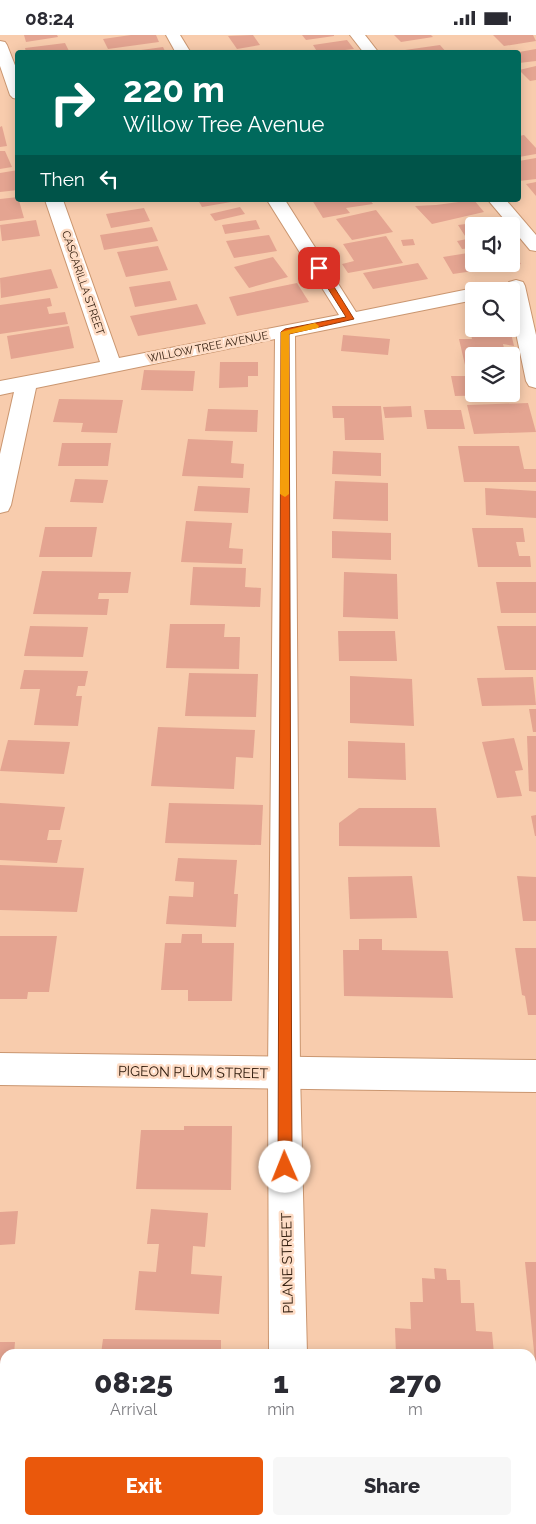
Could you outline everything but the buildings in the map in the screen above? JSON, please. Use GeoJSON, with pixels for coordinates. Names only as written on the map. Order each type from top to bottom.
{"type":"FeatureCollection","features":[{"type":"Feature","properties":{"kind":"street"},"geometry":{"type":"LineString","coordinates":[[174,35],[182,50]]}},
{"type":"Feature","properties":{"kind":"street"},"geometry":{"type":"LineString","coordinates":[[357,35],[370,50]]}},
{"type":"Feature","properties":{"kind":"street"},"geometry":{"type":"LineString","coordinates":[[0,45],[15,87]]}},
{"type":"Feature","properties":{"kind":"street","name":"CASCARILLA STREET"},"geometry":{"type":"LineString","coordinates":[[55,202],[112,367]]}},
{"type":"Feature","properties":{"kind":"street"},"geometry":{"type":"LineString","coordinates":[[277,202],[350,319]]}},
{"type":"Feature","properties":{"kind":"street"},"geometry":{"type":"LineString","coordinates":[[499,202],[536,246]]}},
{"type":"Feature","properties":{"kind":"street"},"geometry":{"type":"LineString","coordinates":[[536,281],[506,287],[536,381]]}},
{"type":"Feature","properties":{"kind":"street","name":"WILLOW TREE AVENUE"},"geometry":{"type":"LineString","coordinates":[[0,388],[465,296]]}},
{"type":"Feature","properties":{"kind":"street","name":"PLANE STREET"},"geometry":{"type":"LineString","coordinates":[[285,332],[284,1073],[288,1349]]}},
{"type":"Feature","properties":{"kind":"street"},"geometry":{"type":"LineString","coordinates":[[0,505],[26,384]]}},
{"type":"Feature","properties":{"kind":"street","name":"PIGEON PLUM STREET"},"geometry":{"type":"LineString","coordinates":[[0,1069],[536,1076]]}},
{"type":"Feature","properties":{"kind":"slow traffic"},"geometry":{"type":"LineString","coordinates":[[285,494],[285,332],[315,326]]}},
{"type":"Feature","properties":{"kind":"route"},"geometry":{"type":"LineString","coordinates":[[285,1167],[285,332],[350,319],[319,268]]}}]}
